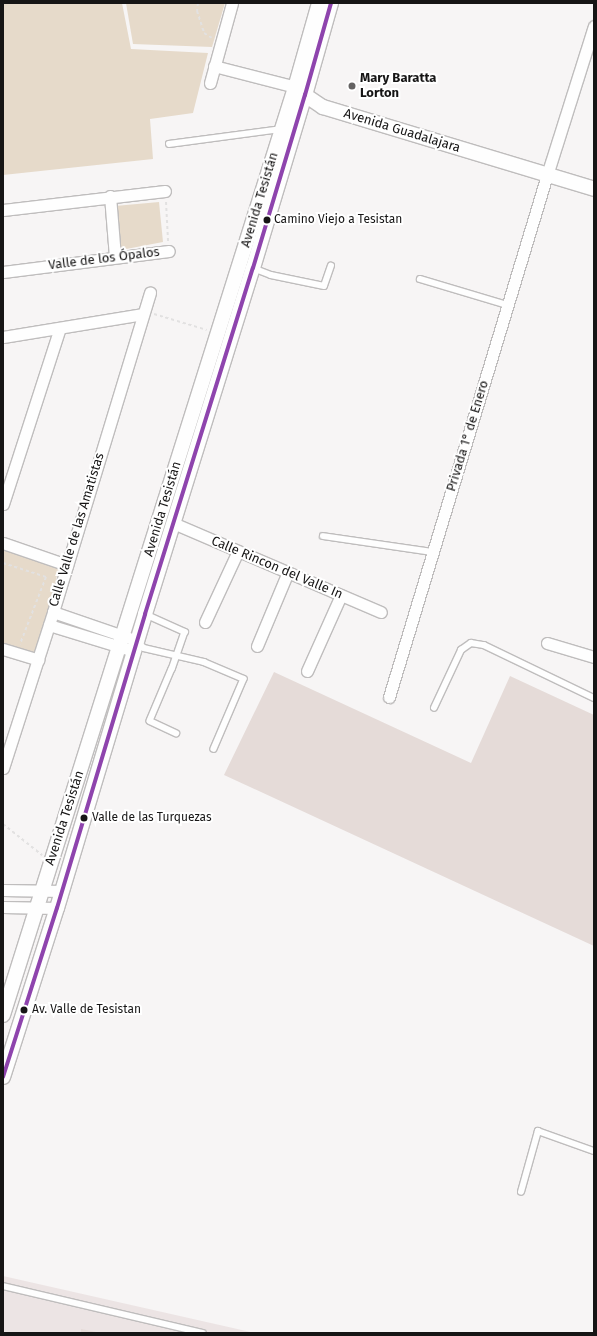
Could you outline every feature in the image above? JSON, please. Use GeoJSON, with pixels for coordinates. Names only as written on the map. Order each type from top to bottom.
{"type":"FeatureCollection","features":[{"type":"Feature","properties":{"kind":"street"},"geometry":{"type":"LineString","coordinates":[[210,83],[232,3]]}},
{"type":"Feature","properties":{"kind":"street","name":"Avenida Tesistán"},"geometry":{"type":"LineString","coordinates":[[3,1077],[138,646],[145,614],[253,268],[300,92],[319,3]]}},
{"type":"Feature","properties":{"kind":"street","name":"Avenida Tesistán"},"geometry":{"type":"LineString","coordinates":[[3,1015],[282,129],[300,92],[331,3]]}},
{"type":"Feature","properties":{"kind":"street","name":"Privada 1° de Enero"},"geometry":{"type":"LineString","coordinates":[[388,698],[547,175],[594,26]]}},
{"type":"Feature","properties":{"kind":"street","name":"Avenida Guadalajara"},"geometry":{"type":"LineString","coordinates":[[214,66],[292,86],[323,107],[594,189]]}},
{"type":"Feature","properties":{"kind":"street"},"geometry":{"type":"LineString","coordinates":[[3,210],[165,190]]}},
{"type":"Feature","properties":{"kind":"street"},"geometry":{"type":"LineString","coordinates":[[110,196],[115,257]]}},
{"type":"Feature","properties":{"kind":"street","name":"Valle de los Ópalos"},"geometry":{"type":"LineString","coordinates":[[3,272],[169,250]]}},
{"type":"Feature","properties":{"kind":"street","name":"Calle Valle de las Amatistas"},"geometry":{"type":"LineString","coordinates":[[3,768],[49,625],[142,314],[150,292]]}},
{"type":"Feature","properties":{"kind":"street"},"geometry":{"type":"LineString","coordinates":[[3,337],[142,314]]}},
{"type":"Feature","properties":{"kind":"street"},"geometry":{"type":"LineString","coordinates":[[3,504],[60,328]]}},
{"type":"Feature","properties":{"kind":"street","name":"Calle Rincon del Valle In"},"geometry":{"type":"LineString","coordinates":[[173,524],[381,612]]}},
{"type":"Feature","properties":{"kind":"street"},"geometry":{"type":"LineString","coordinates":[[3,543],[67,565]]}},
{"type":"Feature","properties":{"kind":"street"},"geometry":{"type":"LineString","coordinates":[[205,622],[238,551]]}},
{"type":"Feature","properties":{"kind":"street"},"geometry":{"type":"LineString","coordinates":[[257,646],[288,572]]}},
{"type":"Feature","properties":{"kind":"street"},"geometry":{"type":"LineString","coordinates":[[307,671],[341,595]]}},
{"type":"Feature","properties":{"kind":"street"},"geometry":{"type":"LineString","coordinates":[[53,612],[121,641]]}},
{"type":"Feature","properties":{"kind":"street"},"geometry":{"type":"LineString","coordinates":[[49,625],[138,646]]}},
{"type":"Feature","properties":{"kind":"street"},"geometry":{"type":"LineString","coordinates":[[547,643],[594,656]]}},
{"type":"Feature","properties":{"kind":"street"},"geometry":{"type":"LineString","coordinates":[[3,649],[38,660]]}},
{"type":"Feature","properties":{"kind":"street"},"geometry":{"type":"LineString","coordinates":[[3,890],[62,891]]}},
{"type":"Feature","properties":{"kind":"street"},"geometry":{"type":"LineString","coordinates":[[3,907],[57,908]]}},
{"type":"Feature","properties":{"kind":"lane"},"geometry":{"type":"LineString","coordinates":[[169,144],[282,129]]}},
{"type":"Feature","properties":{"kind":"lane"},"geometry":{"type":"LineString","coordinates":[[253,268],[271,275],[324,286],[331,266]]}},
{"type":"Feature","properties":{"kind":"lane"},"geometry":{"type":"LineString","coordinates":[[420,279],[508,305]]}},
{"type":"Feature","properties":{"kind":"lane"},"geometry":{"type":"LineString","coordinates":[[323,536],[433,552]]}},
{"type":"Feature","properties":{"kind":"lane"},"geometry":{"type":"LineString","coordinates":[[145,614],[185,632],[177,657],[150,722],[176,733]]}},
{"type":"Feature","properties":{"kind":"lane"},"geometry":{"type":"LineString","coordinates":[[434,708],[461,650],[471,643],[484,645],[594,698]]}},
{"type":"Feature","properties":{"kind":"lane"},"geometry":{"type":"LineString","coordinates":[[138,646],[177,657],[204,662],[244,679],[214,750]]}},
{"type":"Feature","properties":{"kind":"lane"},"geometry":{"type":"LineString","coordinates":[[520,1192],[538,1131],[594,1151]]}},
{"type":"Feature","properties":{"kind":"lane"},"geometry":{"type":"LineString","coordinates":[[3,1286],[203,1333]]}},
{"type":"Feature","properties":{"kind":"path"},"geometry":{"type":"LineString","coordinates":[[198,3],[197,11],[204,33],[221,43]]}},
{"type":"Feature","properties":{"kind":"path","name":"Valle de los Ópalos"},"geometry":{"type":"LineString","coordinates":[[165,190],[169,250]]}},
{"type":"Feature","properties":{"kind":"path"},"geometry":{"type":"LineString","coordinates":[[142,314],[155,314],[214,332]]}},
{"type":"Feature","properties":{"kind":"path"},"geometry":{"type":"LineString","coordinates":[[3,563],[46,577],[18,647]]}},
{"type":"Feature","properties":{"kind":"path"},"geometry":{"type":"LineString","coordinates":[[3,824],[50,862]]}},
{"type":"Feature","properties":{"kind":"shaded area"},"geometry":{"type":"Polygon","coordinates":[[[3,3],[122,3],[131,49],[208,53],[193,113],[150,119],[153,159],[3,175],[3,3]]]}},
{"type":"Feature","properties":{"kind":"shaded area"},"geometry":{"type":"Polygon","coordinates":[[[126,3],[225,3],[212,47],[133,44],[126,3]]]}},
{"type":"Feature","properties":{"kind":"shaded area"},"geometry":{"type":"Polygon","coordinates":[[[159,202],[163,242],[121,250],[115,206],[159,202]]]}},
{"type":"Feature","properties":{"kind":"shaded area"},"geometry":{"type":"Polygon","coordinates":[[[3,550],[59,568],[36,656],[3,646],[3,550]]]}},
{"type":"Feature","properties":{"kind":"shaded area"},"geometry":{"type":"Polygon","coordinates":[[[3,1276],[255,1333],[3,1333],[3,1276]]]}},
{"type":"Feature","properties":{"kind":"building"},"geometry":{"type":"Polygon","coordinates":[[[274,672],[471,763],[510,676],[594,715],[594,946],[224,775],[274,672]]]}},
{"type":"Feature","properties":{"kind":"building"},"geometry":{"type":"Polygon","coordinates":[[[81,1329],[96,1332],[81,1333],[81,1329]]]}},
{"type":"Feature","properties":{"kind":"transit line"},"geometry":{"type":"LineString","coordinates":[[3,1077],[57,908],[145,614],[253,268],[331,3]]}},
{"type":"Feature","properties":{"kind":"place","name":"Mary Baratta Lorton"},"geometry":{"type":"Point","coordinates":[352,86]}},
{"type":"Feature","properties":{"kind":"place","name":"Camino Viejo a Tesistan"},"geometry":{"type":"Point","coordinates":[267,220]}},
{"type":"Feature","properties":{"kind":"place","name":"Valle de las Turquezas"},"geometry":{"type":"Point","coordinates":[84,818]}},
{"type":"Feature","properties":{"kind":"place","name":"Av. Valle de Tesistan"},"geometry":{"type":"Point","coordinates":[24,1010]}}]}
